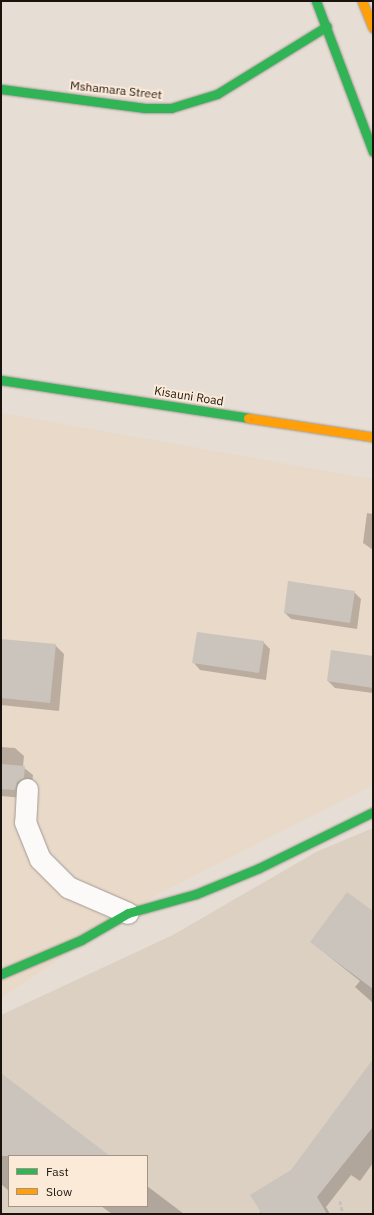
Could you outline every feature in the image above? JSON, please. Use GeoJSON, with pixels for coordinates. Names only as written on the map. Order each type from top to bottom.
{"type":"FeatureCollection","features":[{"type":"Feature","properties":{"kind":"street"},"geometry":{"type":"LineString","coordinates":[[316,1],[327,26],[373,152]]}},
{"type":"Feature","properties":{"kind":"street"},"geometry":{"type":"LineString","coordinates":[[362,1],[373,28]]}},
{"type":"Feature","properties":{"kind":"street","name":"Mshamara Street"},"geometry":{"type":"LineString","coordinates":[[1,89],[145,108],[171,108],[217,94],[327,26]]}},
{"type":"Feature","properties":{"kind":"street","name":"Kisauni Road"},"geometry":{"type":"LineString","coordinates":[[1,380],[373,438]]}},
{"type":"Feature","properties":{"kind":"street"},"geometry":{"type":"LineString","coordinates":[[27,789],[25,822],[40,859],[68,887],[128,913]]}},
{"type":"Feature","properties":{"kind":"street"},"geometry":{"type":"LineString","coordinates":[[1,974],[81,940],[128,913],[229,881],[373,812]]}},
{"type":"Feature","properties":{"kind":"path"},"geometry":{"type":"LineString","coordinates":[[340,1201],[343,1214]]}},
{"type":"Feature","properties":{"kind":"shaded area"},"geometry":{"type":"Polygon","coordinates":[[[1,413],[373,479],[373,785],[158,894],[1,998],[1,413]]]}},
{"type":"Feature","properties":{"kind":"shaded area"},"geometry":{"type":"Polygon","coordinates":[[[373,828],[373,1214],[1,1214],[1,1015],[173,935],[316,852],[373,828]]]}},
{"type":"Feature","properties":{"kind":"building"},"geometry":{"type":"Polygon","coordinates":[[[288,581],[355,591],[350,623],[284,613],[288,581]]]}},
{"type":"Feature","properties":{"kind":"building"},"geometry":{"type":"Polygon","coordinates":[[[197,632],[264,641],[259,673],[192,663],[197,632]]]}},
{"type":"Feature","properties":{"kind":"building"},"geometry":{"type":"Polygon","coordinates":[[[1,639],[56,644],[50,703],[1,698],[1,639]]]}},
{"type":"Feature","properties":{"kind":"building"},"geometry":{"type":"Polygon","coordinates":[[[331,650],[373,656],[373,688],[327,681],[331,650]]]}},
{"type":"Feature","properties":{"kind":"building"},"geometry":{"type":"Polygon","coordinates":[[[1,764],[25,766],[24,778],[17,782],[15,790],[1,789],[1,764]]]}},
{"type":"Feature","properties":{"kind":"building"},"geometry":{"type":"Polygon","coordinates":[[[347,892],[373,911],[373,989],[310,942],[347,892]]]}},
{"type":"Feature","properties":{"kind":"building"},"geometry":{"type":"Polygon","coordinates":[[[373,1059],[373,1127],[317,1197],[327,1214],[262,1214],[250,1195],[291,1170],[373,1059]]]}},
{"type":"Feature","properties":{"kind":"building"},"geometry":{"type":"Polygon","coordinates":[[[1,1073],[109,1155],[8,1155],[1,1156],[1,1073]]]}},
{"type":"Feature","properties":{"kind":"traffic: fast"},"geometry":{"type":"LineString","coordinates":[[316,1],[373,152]]}},
{"type":"Feature","properties":{"kind":"traffic: fast"},"geometry":{"type":"LineString","coordinates":[[1,89],[145,108],[171,108],[217,94],[327,26]]}},
{"type":"Feature","properties":{"kind":"traffic: fast"},"geometry":{"type":"LineString","coordinates":[[1,380],[248,418]]}},
{"type":"Feature","properties":{"kind":"traffic: fast"},"geometry":{"type":"LineString","coordinates":[[1,974],[81,940],[128,913],[196,894],[259,868],[373,812]]}},
{"type":"Feature","properties":{"kind":"traffic: slow"},"geometry":{"type":"LineString","coordinates":[[362,1],[373,28]]}},
{"type":"Feature","properties":{"kind":"traffic: slow"},"geometry":{"type":"LineString","coordinates":[[248,418],[373,437]]}}]}
